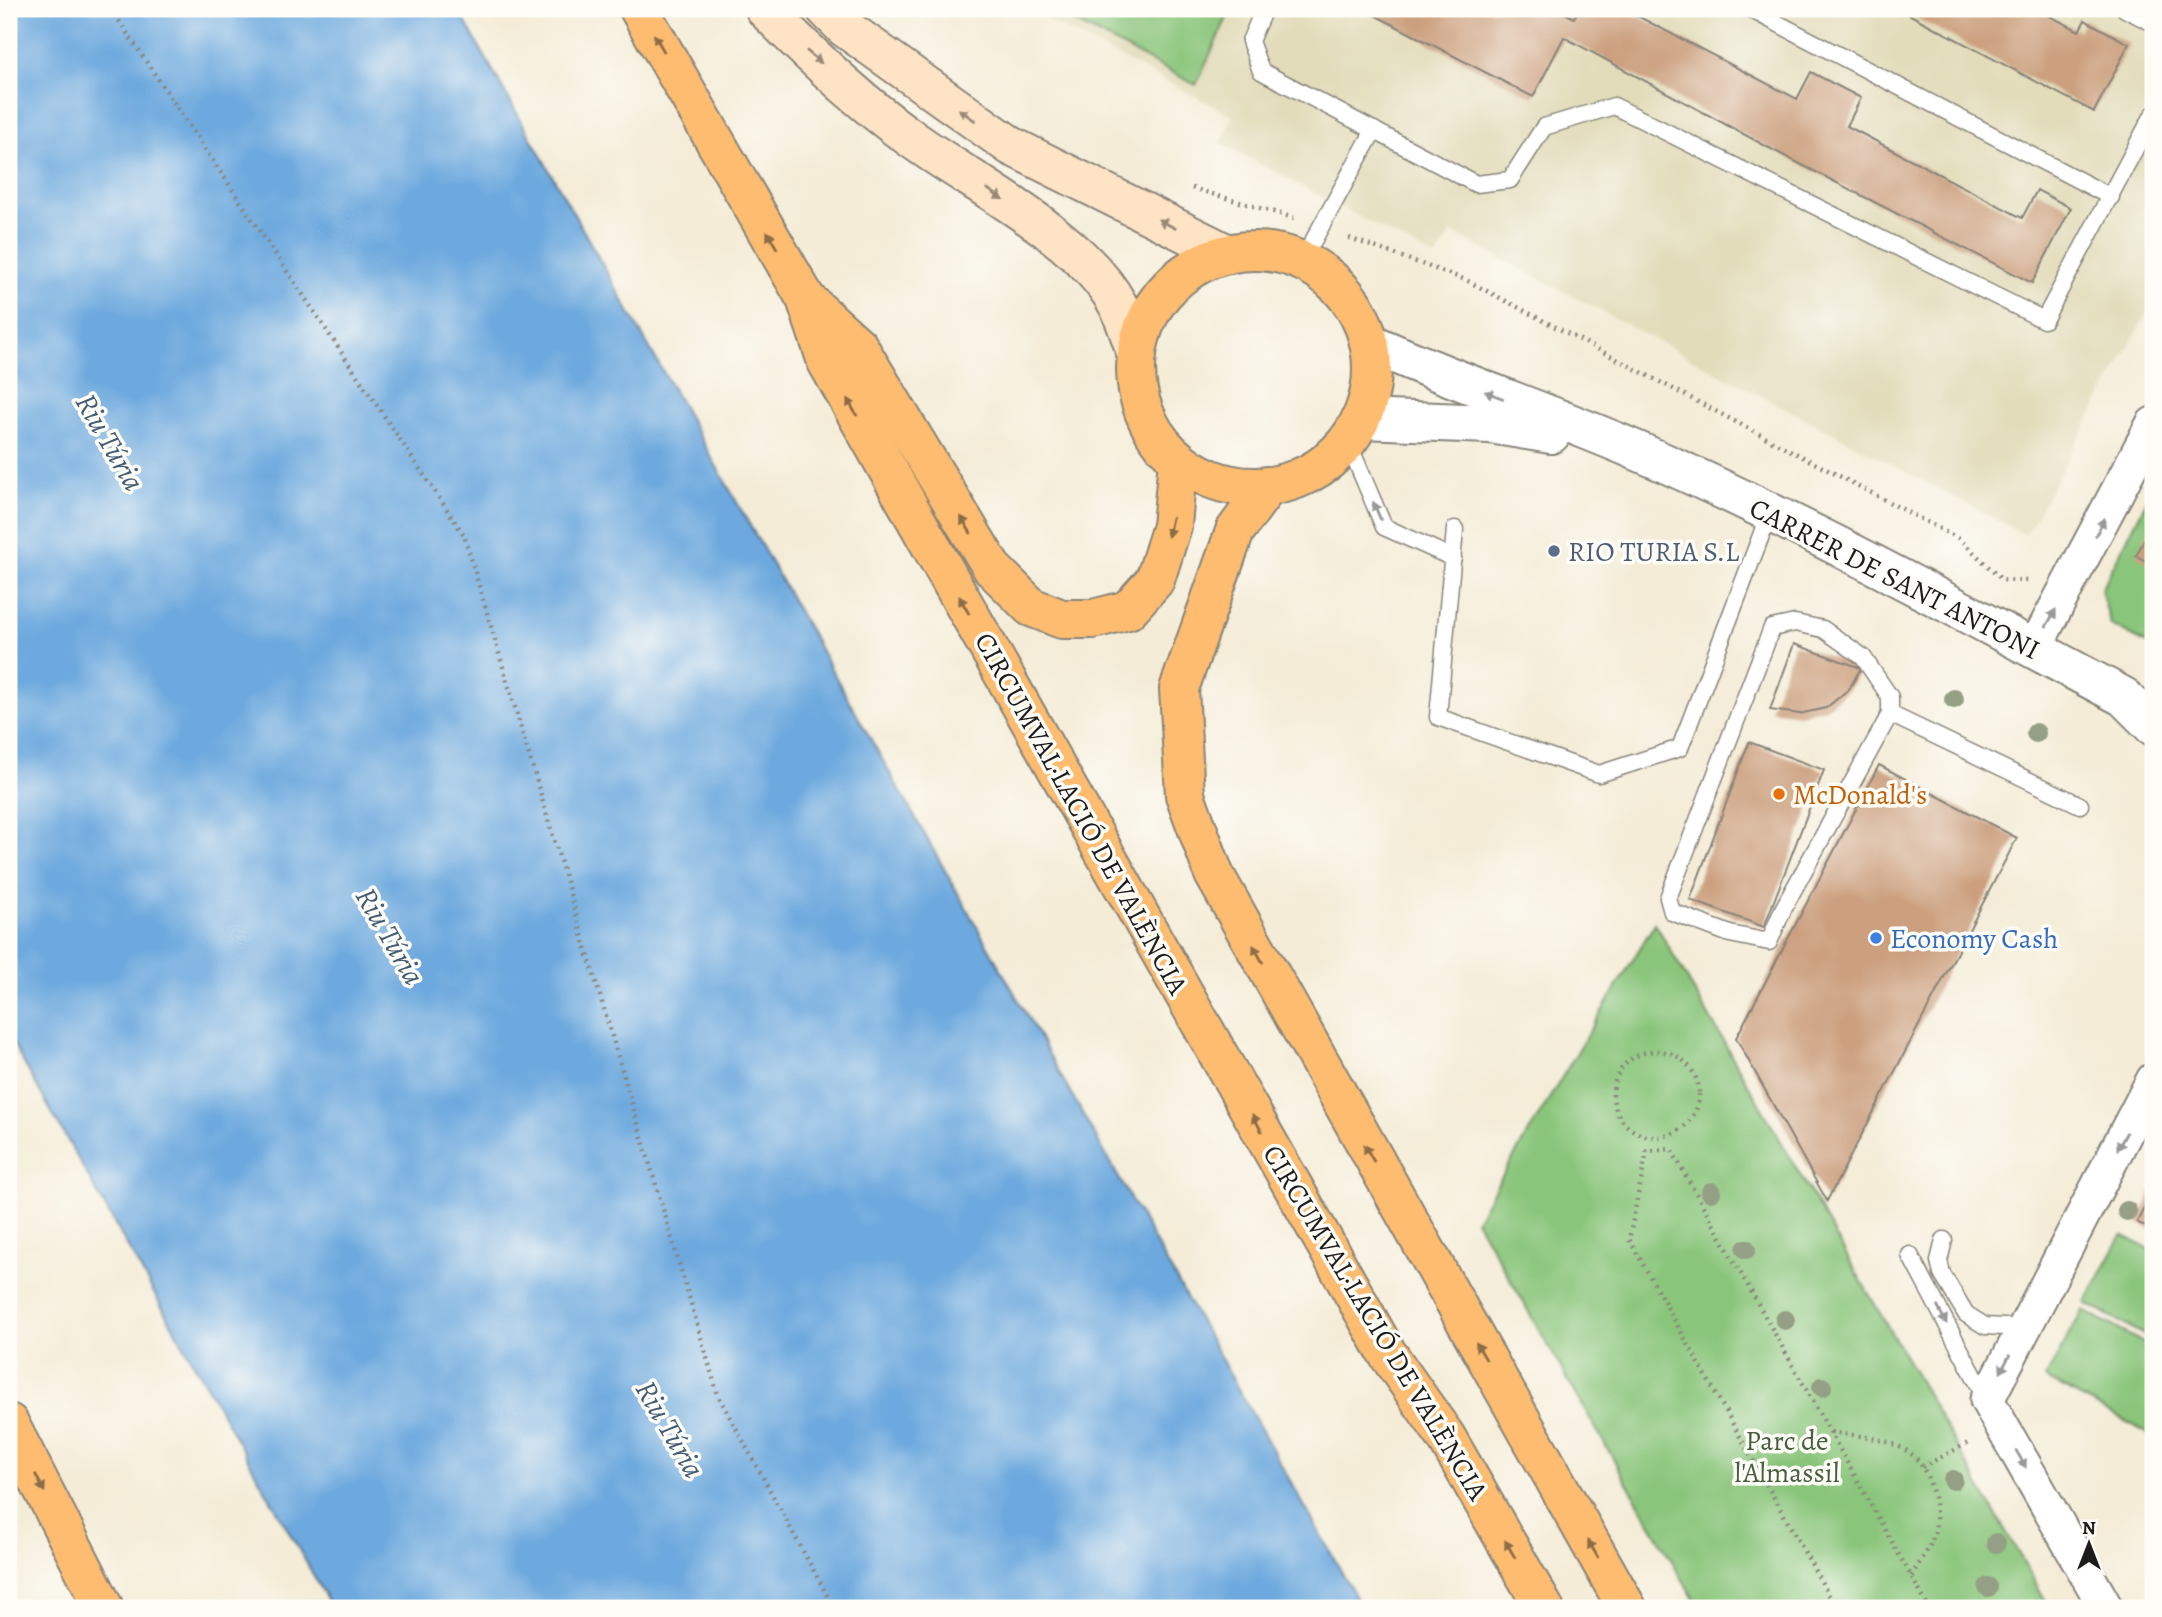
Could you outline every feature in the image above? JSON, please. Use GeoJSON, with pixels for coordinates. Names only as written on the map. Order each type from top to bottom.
{"type":"FeatureCollection","features":[{"type":"Feature","properties":{"kind":"highway","name":"CIRCUMVAL·LACIÓ DE VALÈNCIA"},"geometry":{"type":"LineString","coordinates":[[639,9],[806,299],[827,362],[1387,1353],[1446,1437],[1544,1608]]}},
{"type":"Feature","properties":{"kind":"highway"},"geometry":{"type":"LineString","coordinates":[[1252,251],[1277,253],[1302,261],[1333,281],[1350,300],[1362,319],[1370,343],[1373,367],[1370,394],[1355,430],[1310,473],[1268,486],[1226,484],[1205,476],[1178,459],[1160,440],[1145,415],[1137,384],[1137,355],[1146,322],[1165,291],[1198,265],[1228,254],[1252,251]]}},
{"type":"Feature","properties":{"kind":"highway"},"geometry":{"type":"LineString","coordinates":[[806,299],[858,346],[992,568],[1031,607],[1062,619],[1093,619],[1128,610],[1155,580],[1171,526],[1178,459]]}},
{"type":"Feature","properties":{"kind":"highway"},"geometry":{"type":"LineString","coordinates":[[1268,486],[1235,531],[1179,689],[1185,795],[1214,874],[1627,1608]]}},
{"type":"Feature","properties":{"kind":"highway"},"geometry":{"type":"LineString","coordinates":[[9,1423],[104,1608]]}},
{"type":"Feature","properties":{"kind":"main road"},"geometry":{"type":"LineString","coordinates":[[765,9],[799,44],[911,138],[1028,216],[1091,268],[1117,305],[1137,355]]}},
{"type":"Feature","properties":{"kind":"main road"},"geometry":{"type":"LineString","coordinates":[[826,9],[845,28],[1011,146],[1228,254]]}},
{"type":"Feature","properties":{"kind":"street","name":"CARRER DE SANT ANTONI"},"geometry":{"type":"LineString","coordinates":[[1370,343],[1423,367],[1626,446],[1770,512],[2124,697],[2153,726]]}},
{"type":"Feature","properties":{"kind":"street","name":"CARRER DE SANT ANTONI"},"geometry":{"type":"LineString","coordinates":[[1355,430],[1490,424],[1626,446]]}},
{"type":"Feature","properties":{"kind":"street"},"geometry":{"type":"LineString","coordinates":[[2034,649],[2153,424]]}},
{"type":"Feature","properties":{"kind":"street"},"geometry":{"type":"LineString","coordinates":[[2106,1608],[1994,1413],[2024,1328],[2153,1080]]}},
{"type":"Feature","properties":{"kind":"lane"},"geometry":{"type":"LineString","coordinates":[[1264,9],[1250,41],[1261,71],[1476,184],[1510,180],[1544,127],[1614,106],[2044,320],[2153,116]]}},
{"type":"Feature","properties":{"kind":"lane"},"geometry":{"type":"LineString","coordinates":[[1750,9],[2111,198]]}},
{"type":"Feature","properties":{"kind":"lane"},"geometry":{"type":"LineString","coordinates":[[2125,9],[2153,23]]}},
{"type":"Feature","properties":{"kind":"lane"},"geometry":{"type":"LineString","coordinates":[[1302,261],[1374,130]]}},
{"type":"Feature","properties":{"kind":"lane"},"geometry":{"type":"LineString","coordinates":[[1355,430],[1384,527],[1453,558]]}},
{"type":"Feature","properties":{"kind":"lane"},"geometry":{"type":"LineString","coordinates":[[1455,529],[1438,717],[1599,774],[1680,748],[1770,512]]}},
{"type":"Feature","properties":{"kind":"lane"},"geometry":{"type":"LineString","coordinates":[[1796,624],[1823,629],[1863,657],[1890,697],[1890,714],[1784,907],[1769,942],[1730,934],[1672,912],[1668,898],[1674,880],[1772,628],[1796,624]]}},
{"type":"Feature","properties":{"kind":"lane"},"geometry":{"type":"LineString","coordinates":[[1890,714],[2080,805]]}},
{"type":"Feature","properties":{"kind":"lane"},"geometry":{"type":"LineString","coordinates":[[1944,1240],[1939,1261],[1942,1274],[1966,1314],[1985,1326],[2024,1328]]}},
{"type":"Feature","properties":{"kind":"lane"},"geometry":{"type":"LineString","coordinates":[[1910,1255],[1994,1413]]}},
{"type":"Feature","properties":{"kind":"path"},"geometry":{"type":"LineString","coordinates":[[111,9],[464,535],[718,1395],[834,1608]]}},
{"type":"Feature","properties":{"kind":"path"},"geometry":{"type":"LineString","coordinates":[[1345,236],[1466,280],[1961,540],[1996,572]]}},
{"type":"Feature","properties":{"kind":"path"},"geometry":{"type":"LineString","coordinates":[[1653,1051],[1667,1052],[1690,1066],[1700,1091],[1693,1118],[1684,1128],[1659,1138],[1644,1136],[1630,1129],[1614,1105],[1613,1090],[1617,1075],[1626,1063],[1653,1051]]}},
{"type":"Feature","properties":{"kind":"path"},"geometry":{"type":"LineString","coordinates":[[1659,1138],[1660,1149]]}},
{"type":"Feature","properties":{"kind":"path"},"geometry":{"type":"LineString","coordinates":[[1836,1608],[1629,1239],[1647,1150],[1671,1149],[1929,1608]]}},
{"type":"Feature","properties":{"kind":"path"},"geometry":{"type":"LineString","coordinates":[[1922,1467],[1994,1413]]}},
{"type":"Feature","properties":{"kind":"path"},"geometry":{"type":"LineString","coordinates":[[1830,1432],[1879,1440],[1910,1453],[1928,1475],[1934,1508],[1934,1536],[1911,1577]]}},
{"type":"Feature","properties":{"kind":"shaded area"},"geometry":{"type":"Polygon","coordinates":[[[1027,9],[2153,9],[2153,302],[2026,535],[1451,232],[1436,258],[1221,143],[1233,116],[1027,9]]]}},
{"type":"Feature","properties":{"kind":"green space"},"geometry":{"type":"Polygon","coordinates":[[[1050,9],[1231,9],[1196,85],[1050,9]]]}},
{"type":"Feature","properties":{"kind":"green space"},"geometry":{"type":"Polygon","coordinates":[[[2153,488],[2153,647],[2111,625],[2101,590],[2153,488]]]}},
{"type":"Feature","properties":{"kind":"green space","name":"Parc de l'Almassil"},"geometry":{"type":"Polygon","coordinates":[[[1655,923],[2050,1608],[1699,1608],[1476,1220],[1655,923]]]}},
{"type":"Feature","properties":{"kind":"green space"},"geometry":{"type":"Polygon","coordinates":[[[2122,1235],[2153,1251],[2153,1340],[2085,1303],[2122,1235]]]}},
{"type":"Feature","properties":{"kind":"green space"},"geometry":{"type":"Polygon","coordinates":[[[2083,1310],[2153,1348],[2153,1436],[2045,1378],[2083,1310]]]}},
{"type":"Feature","properties":{"kind":"water","name":"Riu Túria"},"geometry":{"type":"Polygon","coordinates":[[[9,9],[458,9],[1362,1608],[332,1608],[9,1037],[9,9]]]}},
{"type":"Feature","properties":{"kind":"building"},"geometry":{"type":"Polygon","coordinates":[[[1363,9],[1557,9],[1574,18],[1579,9],[1624,9],[1797,99],[1811,72],[1861,98],[1847,126],[2022,218],[2037,190],[2071,208],[2032,283],[1773,150],[1564,37],[1533,97],[1363,9]]]}},
{"type":"Feature","properties":{"kind":"building"},"geometry":{"type":"Polygon","coordinates":[[[1899,9],[2036,9],[2079,31],[2085,20],[2129,44],[2094,112],[1899,9]]]}},
{"type":"Feature","properties":{"kind":"building"},"geometry":{"type":"Polygon","coordinates":[[[2153,522],[2153,565],[2136,556],[2153,522]]]}},
{"type":"Feature","properties":{"kind":"building"},"geometry":{"type":"Polygon","coordinates":[[[1794,644],[1861,668],[1849,689],[1826,708],[1799,714],[1770,710],[1794,644]]]}},
{"type":"Feature","properties":{"kind":"building"},"geometry":{"type":"Polygon","coordinates":[[[1749,742],[1824,770],[1764,927],[1690,900],[1749,742]]]}},
{"type":"Feature","properties":{"kind":"building","name":"Economy Cash"},"geometry":{"type":"Polygon","coordinates":[[[1879,765],[2017,838],[1827,1201],[1736,1038],[1879,765]]]}},
{"type":"Feature","properties":{"kind":"building"},"geometry":{"type":"Polygon","coordinates":[[[2153,1190],[2153,1231],[2137,1222],[2153,1190]]]}},
{"type":"Feature","properties":{"kind":"place","name":"RIO TURIA S.L"},"geometry":{"type":"Point","coordinates":[1554,551]}},
{"type":"Feature","properties":{"kind":"place","name":"McDonald's"},"geometry":{"type":"Point","coordinates":[1779,794]}},
{"type":"Feature","properties":{"kind":"place","name":"Economy Cash"},"geometry":{"type":"Point","coordinates":[1876,938]}}]}
